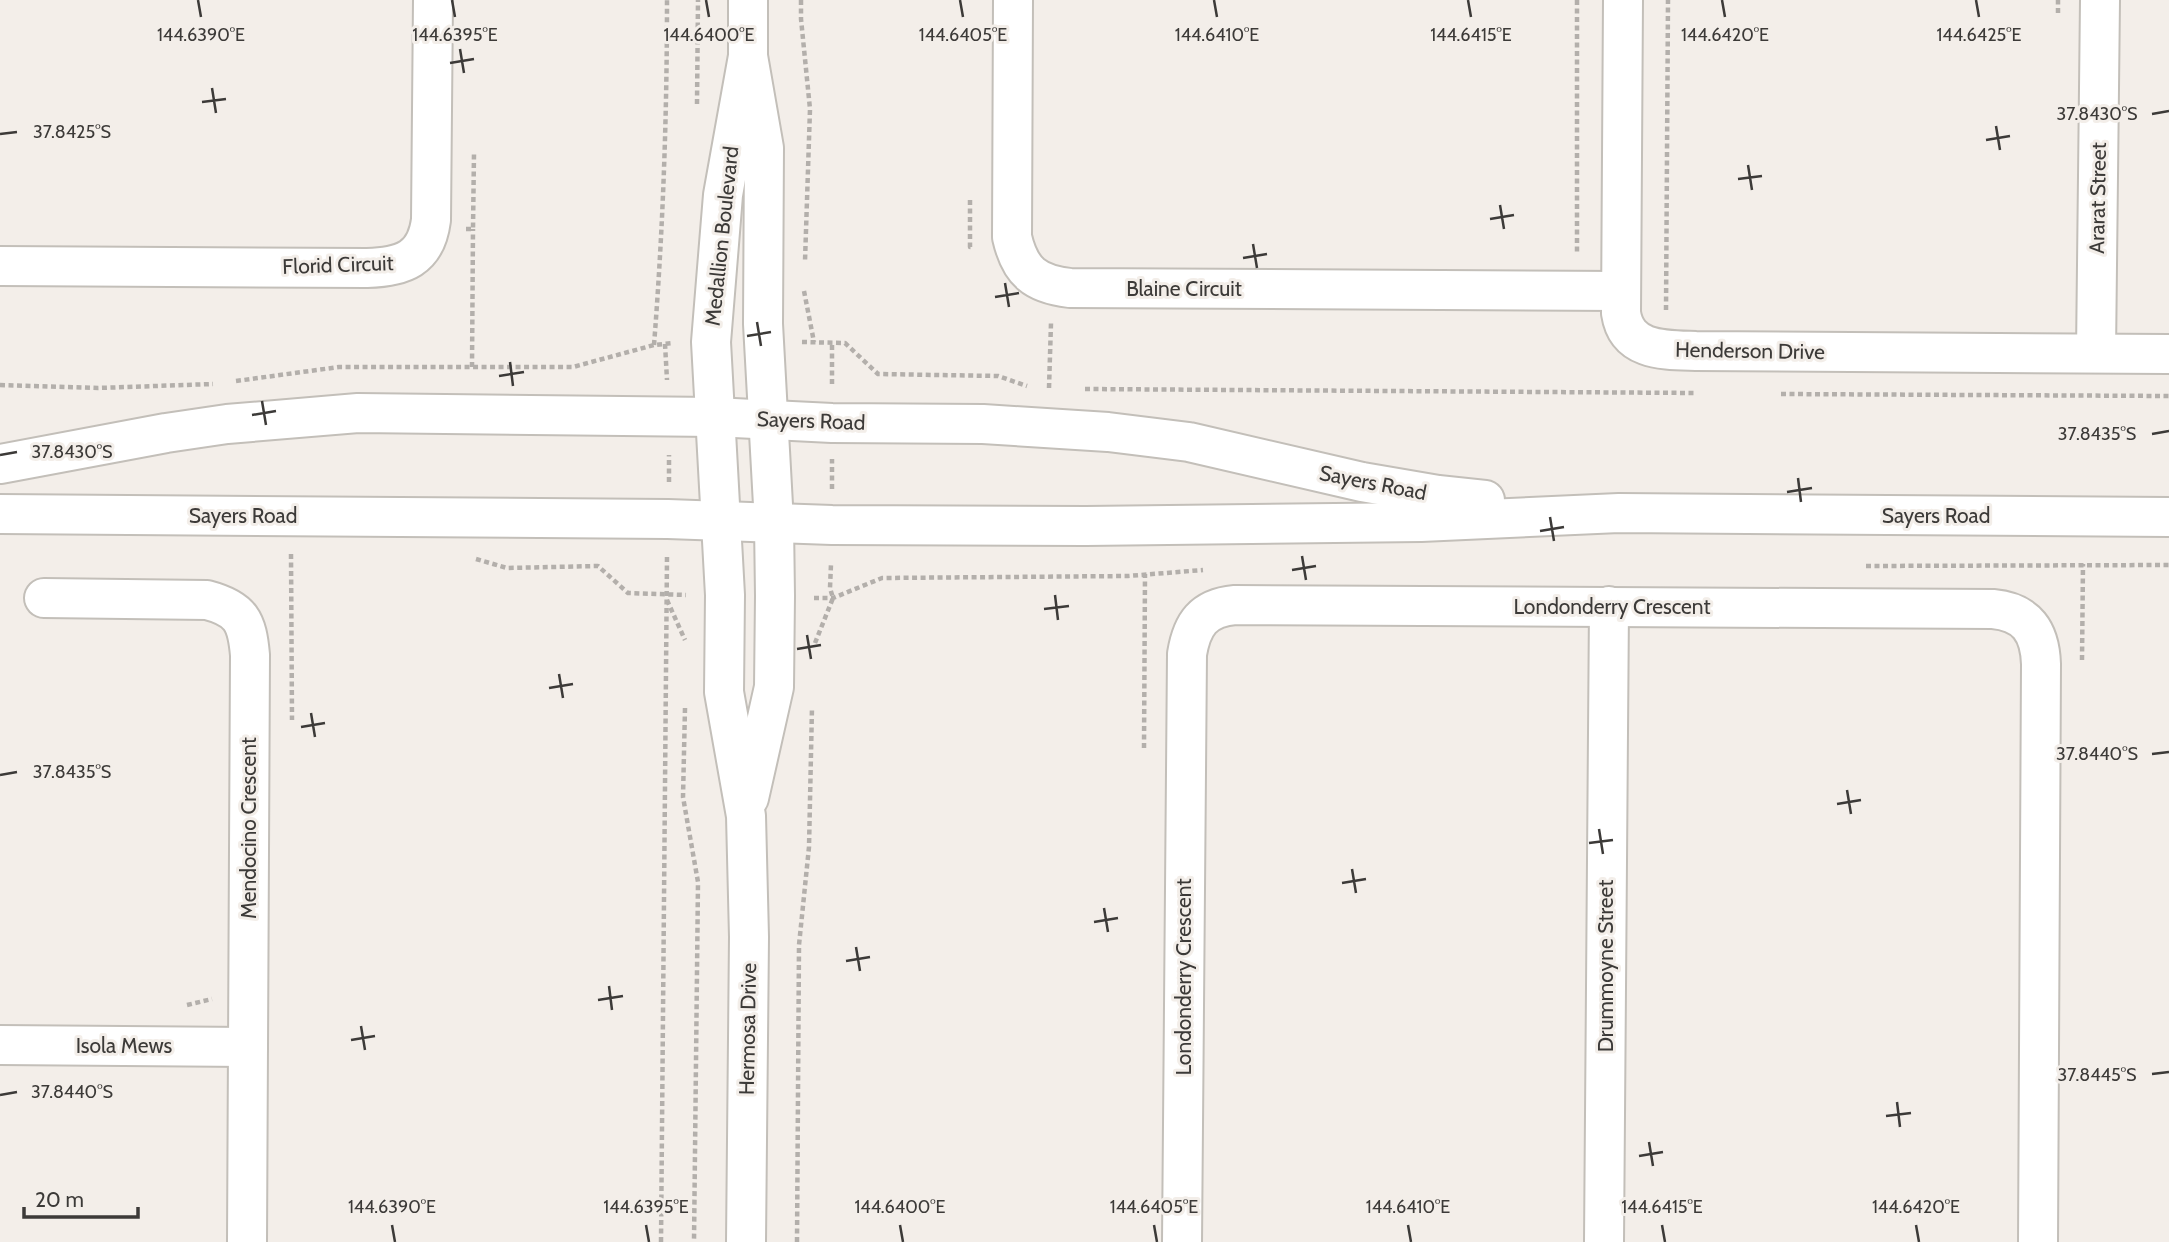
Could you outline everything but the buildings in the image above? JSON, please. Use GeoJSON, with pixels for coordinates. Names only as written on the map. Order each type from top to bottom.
{"type":"FeatureCollection","features":[{"type":"Feature","properties":{"kind":"street"},"geometry":{"type":"LineString","coordinates":[[430,230],[433,0]]}},
{"type":"Feature","properties":{"kind":"street","name":"Medallion Boulevard"},"geometry":{"type":"LineString","coordinates":[[748,0],[748,56],[764,148],[763,341],[775,523]]}},
{"type":"Feature","properties":{"kind":"street","name":"Blaine Circuit"},"geometry":{"type":"LineString","coordinates":[[1013,0],[1012,237],[1014,248],[1024,267],[1044,284],[1070,288],[1620,292]]}},
{"type":"Feature","properties":{"kind":"street","name":"Henderson Drive"},"geometry":{"type":"LineString","coordinates":[[1623,0],[1620,292],[1623,324],[1637,341],[1666,350],[2169,354]]}},
{"type":"Feature","properties":{"kind":"street","name":"Ararat Street"},"geometry":{"type":"LineString","coordinates":[[2096,353],[2100,0]]}},
{"type":"Feature","properties":{"kind":"street","name":"Medallion Boulevard"},"geometry":{"type":"LineString","coordinates":[[720,521],[711,342],[723,195],[748,56]]}},
{"type":"Feature","properties":{"kind":"street","name":"Florid Circuit"},"geometry":{"type":"LineString","coordinates":[[0,266],[390,267],[399,265],[419,251],[430,230]]}},
{"type":"Feature","properties":{"kind":"street","name":"Sayers Road"},"geometry":{"type":"LineString","coordinates":[[0,464],[227,424],[358,413],[714,416],[832,423],[983,424],[1108,432],[1189,442],[1362,482],[1438,495],[1619,513]]}},
{"type":"Feature","properties":{"kind":"street","name":"Sayers Road"},"geometry":{"type":"LineString","coordinates":[[0,514],[668,519],[832,525],[1086,526],[1393,522],[1619,513],[2169,517]]}},
{"type":"Feature","properties":{"kind":"street","name":"Hermosa Drive"},"geometry":{"type":"LineString","coordinates":[[720,521],[725,595],[723,692],[746,816],[749,937],[746,1242]]}},
{"type":"Feature","properties":{"kind":"street","name":"Hermosa Drive"},"geometry":{"type":"LineString","coordinates":[[746,816],[774,687],[775,523]]}},
{"type":"Feature","properties":{"kind":"street","name":"Mendocino Crescent"},"geometry":{"type":"LineString","coordinates":[[44,598],[207,600],[226,605],[239,615],[246,628],[250,655],[247,1242]]}},
{"type":"Feature","properties":{"kind":"street","name":"Londonderry Crescent"},"geometry":{"type":"LineString","coordinates":[[1182,1242],[1187,653],[1190,634],[1201,618],[1222,606],[1235,605],[1993,609],[2023,619],[2036,633],[2041,664],[2038,1242]]}},
{"type":"Feature","properties":{"kind":"street","name":"Drummoyne Street"},"geometry":{"type":"LineString","coordinates":[[1604,1242],[1609,607]]}},
{"type":"Feature","properties":{"kind":"street","name":"Isola Mews"},"geometry":{"type":"LineString","coordinates":[[0,1045],[248,1047]]}},
{"type":"Feature","properties":{"kind":"path"},"geometry":{"type":"LineString","coordinates":[[654,345],[667,117],[667,0]]}},
{"type":"Feature","properties":{"kind":"path"},"geometry":{"type":"LineString","coordinates":[[801,0],[810,109],[805,266]]}},
{"type":"Feature","properties":{"kind":"path"},"geometry":{"type":"LineString","coordinates":[[1664,393],[1668,0]]}},
{"type":"Feature","properties":{"kind":"path"},"geometry":{"type":"LineString","coordinates":[[472,367],[474,148]]}},
{"type":"Feature","properties":{"kind":"path"},"geometry":{"type":"LineString","coordinates":[[430,230],[473,229]]}},
{"type":"Feature","properties":{"kind":"path"},"geometry":{"type":"LineString","coordinates":[[805,279],[804,292],[814,342]]}},
{"type":"Feature","properties":{"kind":"path"},"geometry":{"type":"LineString","coordinates":[[763,341],[845,343],[878,374],[998,376],[1032,388]]}},
{"type":"Feature","properties":{"kind":"path"},"geometry":{"type":"LineString","coordinates":[[229,382],[339,367],[573,367],[654,345],[711,342]]}},
{"type":"Feature","properties":{"kind":"path"},"geometry":{"type":"LineString","coordinates":[[813,652],[833,598],[830,588],[832,343]]}},
{"type":"Feature","properties":{"kind":"path"},"geometry":{"type":"LineString","coordinates":[[661,1242],[670,416],[665,344]]}},
{"type":"Feature","properties":{"kind":"path"},"geometry":{"type":"LineString","coordinates":[[0,385],[98,388],[215,384]]}},
{"type":"Feature","properties":{"kind":"path"},"geometry":{"type":"LineString","coordinates":[[1041,388],[1063,388]]}},
{"type":"Feature","properties":{"kind":"path"},"geometry":{"type":"LineString","coordinates":[[1077,389],[1706,393]]}},
{"type":"Feature","properties":{"kind":"path"},"geometry":{"type":"LineString","coordinates":[[1776,394],[2169,396]]}},
{"type":"Feature","properties":{"kind":"path"},"geometry":{"type":"LineString","coordinates":[[277,553],[291,553]]}},
{"type":"Feature","properties":{"kind":"path"},"geometry":{"type":"LineString","coordinates":[[471,557],[507,568],[598,566],[628,593],[666,596],[725,595]]}},
{"type":"Feature","properties":{"kind":"path"},"geometry":{"type":"LineString","coordinates":[[1866,566],[2169,565]]}},
{"type":"Feature","properties":{"kind":"path"},"geometry":{"type":"LineString","coordinates":[[775,596],[833,598],[882,578],[1128,576],[1209,570]]}},
{"type":"Feature","properties":{"kind":"path"},"geometry":{"type":"LineString","coordinates":[[666,596],[685,641]]}},
{"type":"Feature","properties":{"kind":"path"},"geometry":{"type":"LineString","coordinates":[[797,1242],[799,945],[809,846],[812,694]]}},
{"type":"Feature","properties":{"kind":"path"},"geometry":{"type":"LineString","coordinates":[[685,707],[683,797],[698,882],[694,1242]]}},
{"type":"Feature","properties":{"kind":"path"},"geometry":{"type":"LineString","coordinates":[[187,1005],[206,999],[248,998]]}}]}
